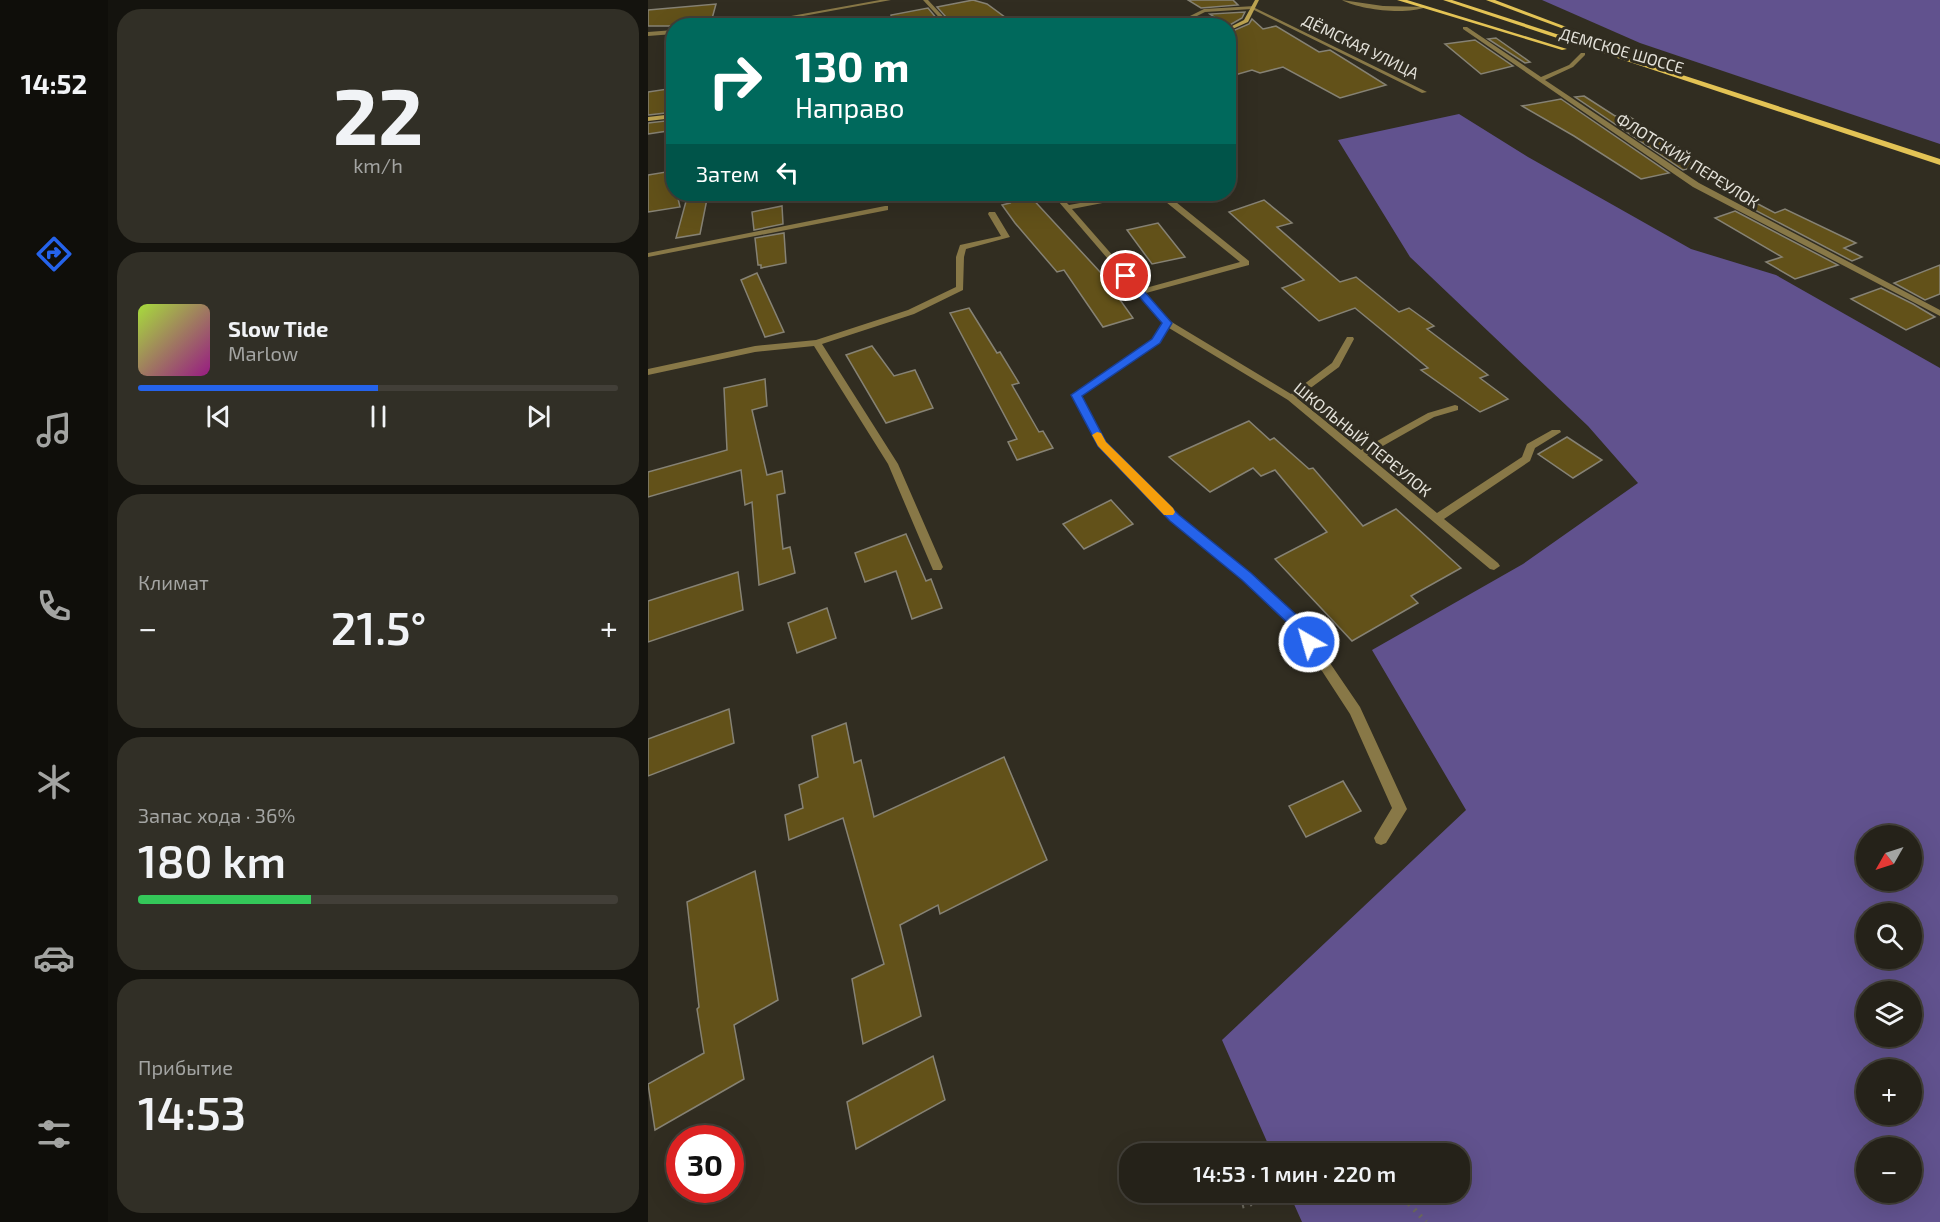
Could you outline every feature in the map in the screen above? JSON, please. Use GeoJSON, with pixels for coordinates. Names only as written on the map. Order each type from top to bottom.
{"type":"FeatureCollection","features":[{"type":"Feature","properties":{"kind":"main road","name":"ДЕМСКОЕ ШОССЕ"},"geometry":{"type":"LineString","coordinates":[[1400,0],[1837,129]]}},
{"type":"Feature","properties":{"kind":"main road","name":"ДЕМСКОЕ ШОССЕ"},"geometry":{"type":"LineString","coordinates":[[1446,0],[1940,162]]}},
{"type":"Feature","properties":{"kind":"main road"},"geometry":{"type":"LineString","coordinates":[[1489,0],[1591,38]]}},
{"type":"Feature","properties":{"kind":"main road"},"geometry":{"type":"LineString","coordinates":[[1601,42],[1724,91]]}},
{"type":"Feature","properties":{"kind":"street"},"geometry":{"type":"LineString","coordinates":[[784,18],[889,0]]}},
{"type":"Feature","properties":{"kind":"street"},"geometry":{"type":"LineString","coordinates":[[925,0],[942,18]]}},
{"type":"Feature","properties":{"kind":"street"},"geometry":{"type":"LineString","coordinates":[[1236,26],[1243,23],[1257,0]]}},
{"type":"Feature","properties":{"kind":"street"},"geometry":{"type":"LineString","coordinates":[[1344,0],[1355,4],[1401,10],[1423,7]]}},
{"type":"Feature","properties":{"kind":"street"},"geometry":{"type":"LineString","coordinates":[[1189,18],[1204,10],[1253,8]]}},
{"type":"Feature","properties":{"kind":"street","name":"ДЁМСКАЯ УЛИЦА"},"geometry":{"type":"LineString","coordinates":[[1253,8],[1424,92]]}},
{"type":"Feature","properties":{"kind":"street","name":"ФЛОТСКИЙ ПЕРЕУЛОК"},"geometry":{"type":"LineString","coordinates":[[1465,28],[1696,185],[1940,313]]}},
{"type":"Feature","properties":{"kind":"street"},"geometry":{"type":"LineString","coordinates":[[648,34],[666,33]]}},
{"type":"Feature","properties":{"kind":"street"},"geometry":{"type":"LineString","coordinates":[[1540,80],[1571,66],[1583,54]]}},
{"type":"Feature","properties":{"kind":"street"},"geometry":{"type":"LineString","coordinates":[[648,119],[666,117]]}},
{"type":"Feature","properties":{"kind":"street","name":"ШКОЛЬНЫЙ ПЕРЕУЛОК"},"geometry":{"type":"LineString","coordinates":[[1061,201],[1167,323],[1291,398],[1494,566]]}},
{"type":"Feature","properties":{"kind":"street"},"geometry":{"type":"LineString","coordinates":[[1067,208],[1102,201]]}},
{"type":"Feature","properties":{"kind":"street"},"geometry":{"type":"LineString","coordinates":[[1140,292],[1246,263],[1169,201]]}},
{"type":"Feature","properties":{"kind":"street"},"geometry":{"type":"LineString","coordinates":[[648,255],[885,208]]}},
{"type":"Feature","properties":{"kind":"street"},"geometry":{"type":"LineString","coordinates":[[648,372],[755,349],[817,343],[911,312],[960,288],[960,256],[963,247],[1006,237],[992,214]]}},
{"type":"Feature","properties":{"kind":"street"},"geometry":{"type":"LineString","coordinates":[[1167,323],[1156,341],[1076,395],[1102,444],[1175,518],[1246,577],[1298,625],[1354,711],[1400,809],[1381,838]]}},
{"type":"Feature","properties":{"kind":"street"},"geometry":{"type":"LineString","coordinates":[[1291,398],[1336,365],[1350,339]]}},
{"type":"Feature","properties":{"kind":"street"},"geometry":{"type":"LineString","coordinates":[[817,343],[893,464],[937,567]]}},
{"type":"Feature","properties":{"kind":"street"},"geometry":{"type":"LineString","coordinates":[[1360,455],[1431,415],[1455,408]]}},
{"type":"Feature","properties":{"kind":"street"},"geometry":{"type":"LineString","coordinates":[[1437,518],[1526,459],[1531,446],[1556,432]]}},
{"type":"Feature","properties":{"kind":"path"},"geometry":{"type":"LineString","coordinates":[[1242,1206],[1254,1203]]}},
{"type":"Feature","properties":{"kind":"path"},"geometry":{"type":"LineString","coordinates":[[1408,1203],[1426,1222]]}},
{"type":"Feature","properties":{"kind":"shaded area"},"geometry":{"type":"Polygon","coordinates":[[[1542,0],[1940,0],[1940,144],[1640,43],[1542,0]]]}},
{"type":"Feature","properties":{"kind":"shaded area"},"geometry":{"type":"Polygon","coordinates":[[[1459,114],[1528,157],[1691,249],[1776,275],[1940,368],[1940,1222],[1302,1222],[1293,1203],[1470,1203],[1470,1143],[1268,1143],[1222,1040],[1466,810],[1372,650],[1523,564],[1638,483],[1588,426],[1410,257],[1338,140],[1459,114]]]}},
{"type":"Feature","properties":{"kind":"building"},"geometry":{"type":"Polygon","coordinates":[[[973,0],[987,4],[1006,18],[947,18],[937,7],[973,0]]]}},
{"type":"Feature","properties":{"kind":"building"},"geometry":{"type":"Polygon","coordinates":[[[1188,0],[1233,0],[1238,5],[1201,8],[1188,0]]]}},
{"type":"Feature","properties":{"kind":"building"},"geometry":{"type":"Polygon","coordinates":[[[716,4],[712,18],[666,18],[666,26],[648,26],[648,10],[716,4]]]}},
{"type":"Feature","properties":{"kind":"building"},"geometry":{"type":"Polygon","coordinates":[[[928,8],[936,18],[891,18],[891,15],[928,8]]]}},
{"type":"Feature","properties":{"kind":"building"},"geometry":{"type":"Polygon","coordinates":[[[1245,12],[1242,18],[1236,21],[1236,18],[1216,18],[1210,14],[1245,12]]]}},
{"type":"Feature","properties":{"kind":"building"},"geometry":{"type":"Polygon","coordinates":[[[1252,19],[1263,29],[1276,26],[1319,52],[1330,50],[1386,85],[1340,98],[1283,67],[1260,73],[1252,70],[1236,75],[1236,30],[1249,24],[1252,19]]]}},
{"type":"Feature","properties":{"kind":"building"},"geometry":{"type":"Polygon","coordinates":[[[1496,38],[1530,62],[1525,63],[1488,39],[1496,38]]]}},
{"type":"Feature","properties":{"kind":"building"},"geometry":{"type":"Polygon","coordinates":[[[1475,40],[1513,66],[1481,74],[1445,44],[1475,40]]]}},
{"type":"Feature","properties":{"kind":"building"},"geometry":{"type":"Polygon","coordinates":[[[666,89],[666,113],[648,115],[648,92],[666,89]]]}},
{"type":"Feature","properties":{"kind":"building"},"geometry":{"type":"Polygon","coordinates":[[[1584,96],[1615,116],[1625,114],[1683,150],[1673,153],[1698,166],[1683,170],[1575,97],[1584,96]]]}},
{"type":"Feature","properties":{"kind":"building"},"geometry":{"type":"Polygon","coordinates":[[[1561,99],[1669,173],[1641,179],[1522,106],[1561,99]]]}},
{"type":"Feature","properties":{"kind":"building"},"geometry":{"type":"Polygon","coordinates":[[[666,121],[666,131],[648,134],[648,123],[666,121]]]}},
{"type":"Feature","properties":{"kind":"building"},"geometry":{"type":"Polygon","coordinates":[[[666,172],[666,201],[679,201],[680,207],[648,212],[648,175],[666,172]]]}},
{"type":"Feature","properties":{"kind":"building"},"geometry":{"type":"Polygon","coordinates":[[[1264,200],[1292,223],[1277,227],[1340,282],[1356,277],[1399,312],[1409,308],[1434,326],[1427,329],[1488,375],[1480,378],[1508,399],[1480,412],[1421,370],[1428,368],[1355,308],[1319,321],[1282,288],[1304,280],[1229,212],[1264,200]]]}},
{"type":"Feature","properties":{"kind":"building"},"geometry":{"type":"Polygon","coordinates":[[[686,201],[707,201],[700,234],[676,238],[686,201]]]}},
{"type":"Feature","properties":{"kind":"building"},"geometry":{"type":"Polygon","coordinates":[[[1008,201],[1034,201],[1101,273],[1133,318],[1103,327],[1064,270],[1057,272],[1002,205],[1010,203],[1008,201]]]}},
{"type":"Feature","properties":{"kind":"building"},"geometry":{"type":"Polygon","coordinates":[[[1758,204],[1775,213],[1785,209],[1856,243],[1844,248],[1862,257],[1852,261],[1749,207],[1758,204]]]}},
{"type":"Feature","properties":{"kind":"building"},"geometry":{"type":"Polygon","coordinates":[[[782,206],[783,224],[754,230],[752,212],[782,206]]]}},
{"type":"Feature","properties":{"kind":"building"},"geometry":{"type":"Polygon","coordinates":[[[1735,211],[1838,265],[1795,279],[1766,262],[1782,257],[1715,218],[1735,211]]]}},
{"type":"Feature","properties":{"kind":"building"},"geometry":{"type":"Polygon","coordinates":[[[1158,223],[1185,257],[1152,264],[1127,230],[1158,223]]]}},
{"type":"Feature","properties":{"kind":"building"},"geometry":{"type":"Polygon","coordinates":[[[784,233],[786,263],[761,268],[761,265],[758,265],[755,238],[784,233]]]}},
{"type":"Feature","properties":{"kind":"building"},"geometry":{"type":"Polygon","coordinates":[[[1940,265],[1940,294],[1925,300],[1894,283],[1940,265]]]}},
{"type":"Feature","properties":{"kind":"building"},"geometry":{"type":"Polygon","coordinates":[[[757,273],[784,332],[765,337],[741,280],[757,273]]]}},
{"type":"Feature","properties":{"kind":"building"},"geometry":{"type":"Polygon","coordinates":[[[1881,288],[1935,317],[1906,330],[1851,299],[1881,288]]]}},
{"type":"Feature","properties":{"kind":"building"},"geometry":{"type":"Polygon","coordinates":[[[969,308],[1019,383],[1012,385],[1039,432],[1043,431],[1053,448],[1017,460],[1008,442],[1017,439],[950,313],[969,308]]]}},
{"type":"Feature","properties":{"kind":"building"},"geometry":{"type":"Polygon","coordinates":[[[872,346],[894,376],[915,370],[933,408],[886,423],[846,355],[872,346]]]}},
{"type":"Feature","properties":{"kind":"building"},"geometry":{"type":"Polygon","coordinates":[[[765,379],[767,406],[752,410],[767,475],[782,471],[785,493],[777,495],[783,549],[790,547],[795,573],[759,585],[752,502],[745,505],[741,470],[648,497],[648,472],[727,450],[724,388],[765,379]]]}},
{"type":"Feature","properties":{"kind":"building"},"geometry":{"type":"Polygon","coordinates":[[[1249,421],[1270,440],[1274,438],[1309,469],[1313,468],[1363,526],[1396,509],[1461,568],[1411,596],[1418,603],[1352,641],[1275,559],[1327,532],[1275,470],[1261,476],[1253,468],[1210,492],[1169,457],[1249,421]]]}},
{"type":"Feature","properties":{"kind":"building"},"geometry":{"type":"Polygon","coordinates":[[[1567,437],[1602,460],[1573,478],[1538,454],[1567,437]]]}},
{"type":"Feature","properties":{"kind":"building"},"geometry":{"type":"Polygon","coordinates":[[[1111,500],[1133,524],[1084,549],[1063,524],[1111,500]]]}},
{"type":"Feature","properties":{"kind":"building"},"geometry":{"type":"Polygon","coordinates":[[[906,534],[926,581],[931,579],[942,608],[912,619],[896,571],[865,582],[855,553],[906,534]]]}},
{"type":"Feature","properties":{"kind":"building"},"geometry":{"type":"Polygon","coordinates":[[[738,572],[743,610],[648,642],[648,601],[738,572]]]}},
{"type":"Feature","properties":{"kind":"building"},"geometry":{"type":"Polygon","coordinates":[[[827,608],[836,638],[797,653],[788,623],[827,608]]]}},
{"type":"Feature","properties":{"kind":"building"},"geometry":{"type":"Polygon","coordinates":[[[729,709],[734,743],[648,776],[648,739],[729,709]]]}},
{"type":"Feature","properties":{"kind":"building"},"geometry":{"type":"Polygon","coordinates":[[[846,723],[854,763],[861,760],[874,817],[1004,757],[1047,860],[940,914],[938,905],[900,925],[921,1016],[863,1044],[852,979],[884,964],[843,818],[789,840],[785,815],[803,808],[799,785],[818,777],[812,736],[846,723]]]}},
{"type":"Feature","properties":{"kind":"building"},"geometry":{"type":"Polygon","coordinates":[[[1343,781],[1361,811],[1306,837],[1289,806],[1343,781]]]}},
{"type":"Feature","properties":{"kind":"building"},"geometry":{"type":"Polygon","coordinates":[[[755,871],[778,1000],[734,1025],[744,1079],[655,1130],[648,1084],[704,1053],[697,1009],[699,1007],[687,902],[755,871]]]}},
{"type":"Feature","properties":{"kind":"building"},"geometry":{"type":"Polygon","coordinates":[[[933,1056],[945,1100],[856,1149],[847,1102],[933,1056]]]}},
{"type":"Feature","properties":{"kind":"slow traffic"},"geometry":{"type":"LineString","coordinates":[[1097,435],[1102,444],[1168,512]]}},
{"type":"Feature","properties":{"kind":"route"},"geometry":{"type":"LineString","coordinates":[[1126,276],[1167,323],[1156,341],[1076,395],[1102,444],[1175,518],[1246,577],[1298,625],[1309,642]]}}]}
